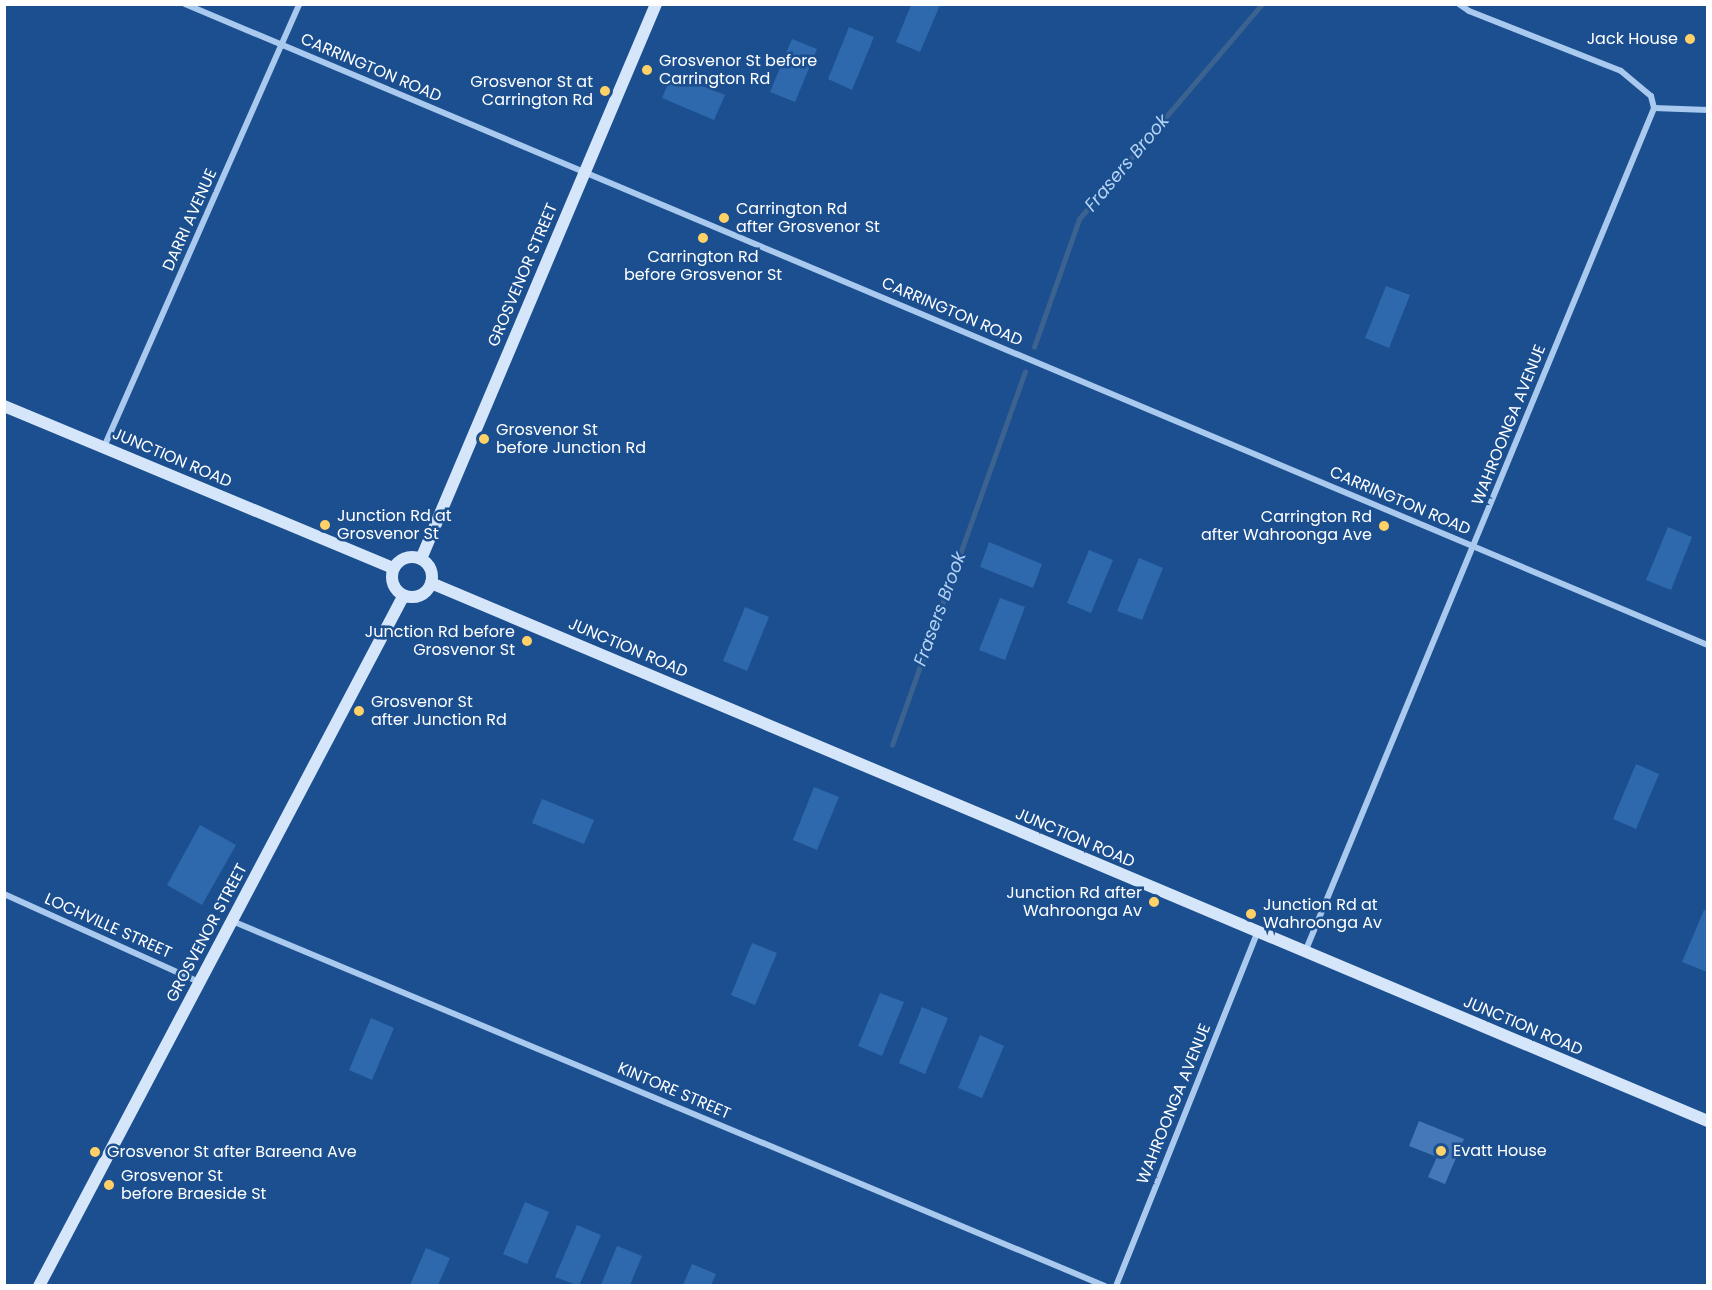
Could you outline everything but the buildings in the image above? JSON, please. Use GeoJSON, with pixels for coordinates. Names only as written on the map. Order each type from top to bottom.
{"type":"FeatureCollection","features":[{"type":"Feature","properties":{"kind":"main road","name":"GROSVENOR STREET"},"geometry":{"type":"LineString","coordinates":[[421,559],[656,4]]}},
{"type":"Feature","properties":{"kind":"main road","name":"JUNCTION ROAD"},"geometry":{"type":"LineString","coordinates":[[4,406],[394,568]]}},
{"type":"Feature","properties":{"kind":"main road"},"geometry":{"type":"LineString","coordinates":[[405,558],[421,559],[431,572],[431,583],[420,595],[404,595],[393,584],[394,568],[405,558]]}},
{"type":"Feature","properties":{"kind":"main road","name":"JUNCTION ROAD"},"geometry":{"type":"LineString","coordinates":[[431,583],[1707,1121]]}},
{"type":"Feature","properties":{"kind":"main road","name":"GROSVENOR STREET"},"geometry":{"type":"LineString","coordinates":[[39,1286],[404,595]]}},
{"type":"Feature","properties":{"kind":"street","name":"CARRINGTON ROAD"},"geometry":{"type":"LineString","coordinates":[[186,4],[1707,645]]}},
{"type":"Feature","properties":{"kind":"street","name":"DARRI AVENUE"},"geometry":{"type":"LineString","coordinates":[[104,447],[299,4]]}},
{"type":"Feature","properties":{"kind":"street"},"geometry":{"type":"LineString","coordinates":[[1459,4],[1468,11],[1621,71],[1651,96],[1654,108],[1707,110]]}},
{"type":"Feature","properties":{"kind":"street","name":"WAHROONGA AVENUE"},"geometry":{"type":"LineString","coordinates":[[1305,952],[1654,108]]}},
{"type":"Feature","properties":{"kind":"street","name":"LOCHVILLE STREET"},"geometry":{"type":"LineString","coordinates":[[4,894],[199,982]]}},
{"type":"Feature","properties":{"kind":"street","name":"KINTORE STREET"},"geometry":{"type":"LineString","coordinates":[[232,921],[1105,1286]]}},
{"type":"Feature","properties":{"kind":"street","name":"WAHROONGA AVENUE"},"geometry":{"type":"LineString","coordinates":[[1116,1286],[1257,933]]}},
{"type":"Feature","properties":{"kind":"shaded area"},"geometry":{"type":"Polygon","coordinates":[[[911,5],[940,5],[920,52],[896,42],[911,5]]]}},
{"type":"Feature","properties":{"kind":"shaded area"},"geometry":{"type":"Polygon","coordinates":[[[849,27],[874,37],[852,90],[828,79],[849,27]]]}},
{"type":"Feature","properties":{"kind":"shaded area"},"geometry":{"type":"Polygon","coordinates":[[[792,39],[817,49],[795,102],[770,92],[792,39]]]}},
{"type":"Feature","properties":{"kind":"shaded area"},"geometry":{"type":"Polygon","coordinates":[[[672,74],[725,95],[714,120],[662,98],[672,74]]]}},
{"type":"Feature","properties":{"kind":"shaded area"},"geometry":{"type":"Polygon","coordinates":[[[1386,286],[1410,295],[1389,348],[1365,338],[1386,286]]]}},
{"type":"Feature","properties":{"kind":"shaded area"},"geometry":{"type":"Polygon","coordinates":[[[1668,527],[1692,537],[1671,590],[1646,580],[1668,527]]]}},
{"type":"Feature","properties":{"kind":"shaded area"},"geometry":{"type":"Polygon","coordinates":[[[989,542],[1042,564],[1033,588],[980,567],[989,542]]]}},
{"type":"Feature","properties":{"kind":"shaded area"},"geometry":{"type":"Polygon","coordinates":[[[1089,550],[1113,560],[1091,613],[1067,603],[1089,550]]]}},
{"type":"Feature","properties":{"kind":"shaded area"},"geometry":{"type":"Polygon","coordinates":[[[1139,558],[1163,568],[1142,620],[1117,611],[1139,558]]]}},
{"type":"Feature","properties":{"kind":"shaded area"},"geometry":{"type":"Polygon","coordinates":[[[1000,598],[1025,607],[1005,660],[979,650],[1000,598]]]}},
{"type":"Feature","properties":{"kind":"shaded area"},"geometry":{"type":"Polygon","coordinates":[[[745,607],[769,617],[747,671],[723,661],[745,607]]]}},
{"type":"Feature","properties":{"kind":"shaded area"},"geometry":{"type":"Polygon","coordinates":[[[1636,764],[1659,774],[1636,829],[1613,819],[1636,764]]]}},
{"type":"Feature","properties":{"kind":"shaded area"},"geometry":{"type":"Polygon","coordinates":[[[814,787],[839,797],[817,850],[793,840],[814,787]]]}},
{"type":"Feature","properties":{"kind":"shaded area"},"geometry":{"type":"Polygon","coordinates":[[[542,799],[594,820],[584,844],[532,823],[542,799]]]}},
{"type":"Feature","properties":{"kind":"shaded area"},"geometry":{"type":"Polygon","coordinates":[[[200,825],[236,845],[202,905],[167,885],[200,825]]]}},
{"type":"Feature","properties":{"kind":"shaded area"},"geometry":{"type":"Polygon","coordinates":[[[1704,910],[1708,911],[1707,972],[1682,962],[1704,910]]]}},
{"type":"Feature","properties":{"kind":"shaded area"},"geometry":{"type":"Polygon","coordinates":[[[752,943],[777,953],[755,1005],[731,995],[752,943]]]}},
{"type":"Feature","properties":{"kind":"shaded area"},"geometry":{"type":"Polygon","coordinates":[[[880,993],[904,1002],[882,1056],[858,1046],[880,993]]]}},
{"type":"Feature","properties":{"kind":"shaded area"},"geometry":{"type":"Polygon","coordinates":[[[922,1007],[948,1018],[925,1074],[899,1063],[922,1007]]]}},
{"type":"Feature","properties":{"kind":"shaded area"},"geometry":{"type":"Polygon","coordinates":[[[371,1018],[394,1028],[372,1080],[349,1070],[371,1018]]]}},
{"type":"Feature","properties":{"kind":"shaded area"},"geometry":{"type":"Polygon","coordinates":[[[980,1035],[1004,1046],[982,1098],[958,1088],[980,1035]]]}},
{"type":"Feature","properties":{"kind":"shaded area"},"geometry":{"type":"Polygon","coordinates":[[[525,1202],[549,1212],[527,1264],[503,1254],[525,1202]]]}},
{"type":"Feature","properties":{"kind":"shaded area"},"geometry":{"type":"Polygon","coordinates":[[[577,1225],[601,1235],[579,1286],[555,1277],[577,1225]]]}},
{"type":"Feature","properties":{"kind":"shaded area"},"geometry":{"type":"Polygon","coordinates":[[[617,1246],[642,1256],[630,1285],[601,1285],[617,1246]]]}},
{"type":"Feature","properties":{"kind":"shaded area"},"geometry":{"type":"Polygon","coordinates":[[[426,1248],[450,1258],[438,1285],[410,1285],[426,1248]]]}},
{"type":"Feature","properties":{"kind":"shaded area"},"geometry":{"type":"Polygon","coordinates":[[[692,1264],[716,1274],[711,1285],[683,1285],[692,1264]]]}},
{"type":"Feature","properties":{"kind":"waterway","name":"Frasers Brook"},"geometry":{"type":"LineString","coordinates":[[1034,347],[1079,219],[1262,4]]}},
{"type":"Feature","properties":{"kind":"waterway","name":"Frasers Brook"},"geometry":{"type":"LineString","coordinates":[[892,745],[1025,372]]}},
{"type":"Feature","properties":{"kind":"place","name":"Jack House"},"geometry":{"type":"Point","coordinates":[1690,39]}},
{"type":"Feature","properties":{"kind":"place","name":"Grosvenor St before Carrington Rd"},"geometry":{"type":"Point","coordinates":[647,70]}},
{"type":"Feature","properties":{"kind":"place","name":"Grosvenor St at Carrington Rd"},"geometry":{"type":"Point","coordinates":[605,91]}},
{"type":"Feature","properties":{"kind":"place","name":"Carrington Rd after Grosvenor St"},"geometry":{"type":"Point","coordinates":[724,218]}},
{"type":"Feature","properties":{"kind":"place","name":"Carrington Rd before Grosvenor St"},"geometry":{"type":"Point","coordinates":[703,238]}},
{"type":"Feature","properties":{"kind":"place","name":"Grosvenor St before Junction Rd"},"geometry":{"type":"Point","coordinates":[484,439]}},
{"type":"Feature","properties":{"kind":"place","name":"Junction Rd at Grosvenor St"},"geometry":{"type":"Point","coordinates":[325,525]}},
{"type":"Feature","properties":{"kind":"place","name":"Carrington Rd after Wahroonga Ave"},"geometry":{"type":"Point","coordinates":[1384,526]}},
{"type":"Feature","properties":{"kind":"place","name":"Junction Rd before Grosvenor St"},"geometry":{"type":"Point","coordinates":[527,641]}},
{"type":"Feature","properties":{"kind":"place","name":"Grosvenor St after Junction Rd"},"geometry":{"type":"Point","coordinates":[359,711]}},
{"type":"Feature","properties":{"kind":"place","name":"Junction Rd after Wahroonga Av"},"geometry":{"type":"Point","coordinates":[1154,902]}},
{"type":"Feature","properties":{"kind":"place","name":"Junction Rd at Wahroonga Av"},"geometry":{"type":"Point","coordinates":[1251,914]}},
{"type":"Feature","properties":{"kind":"place","name":"Evatt House"},"geometry":{"type":"Point","coordinates":[1441,1151]}},
{"type":"Feature","properties":{"kind":"place","name":"Grosvenor St after Bareena Ave"},"geometry":{"type":"Point","coordinates":[95,1152]}},
{"type":"Feature","properties":{"kind":"place","name":"Grosvenor St before Braeside St"},"geometry":{"type":"Point","coordinates":[109,1185]}}]}
